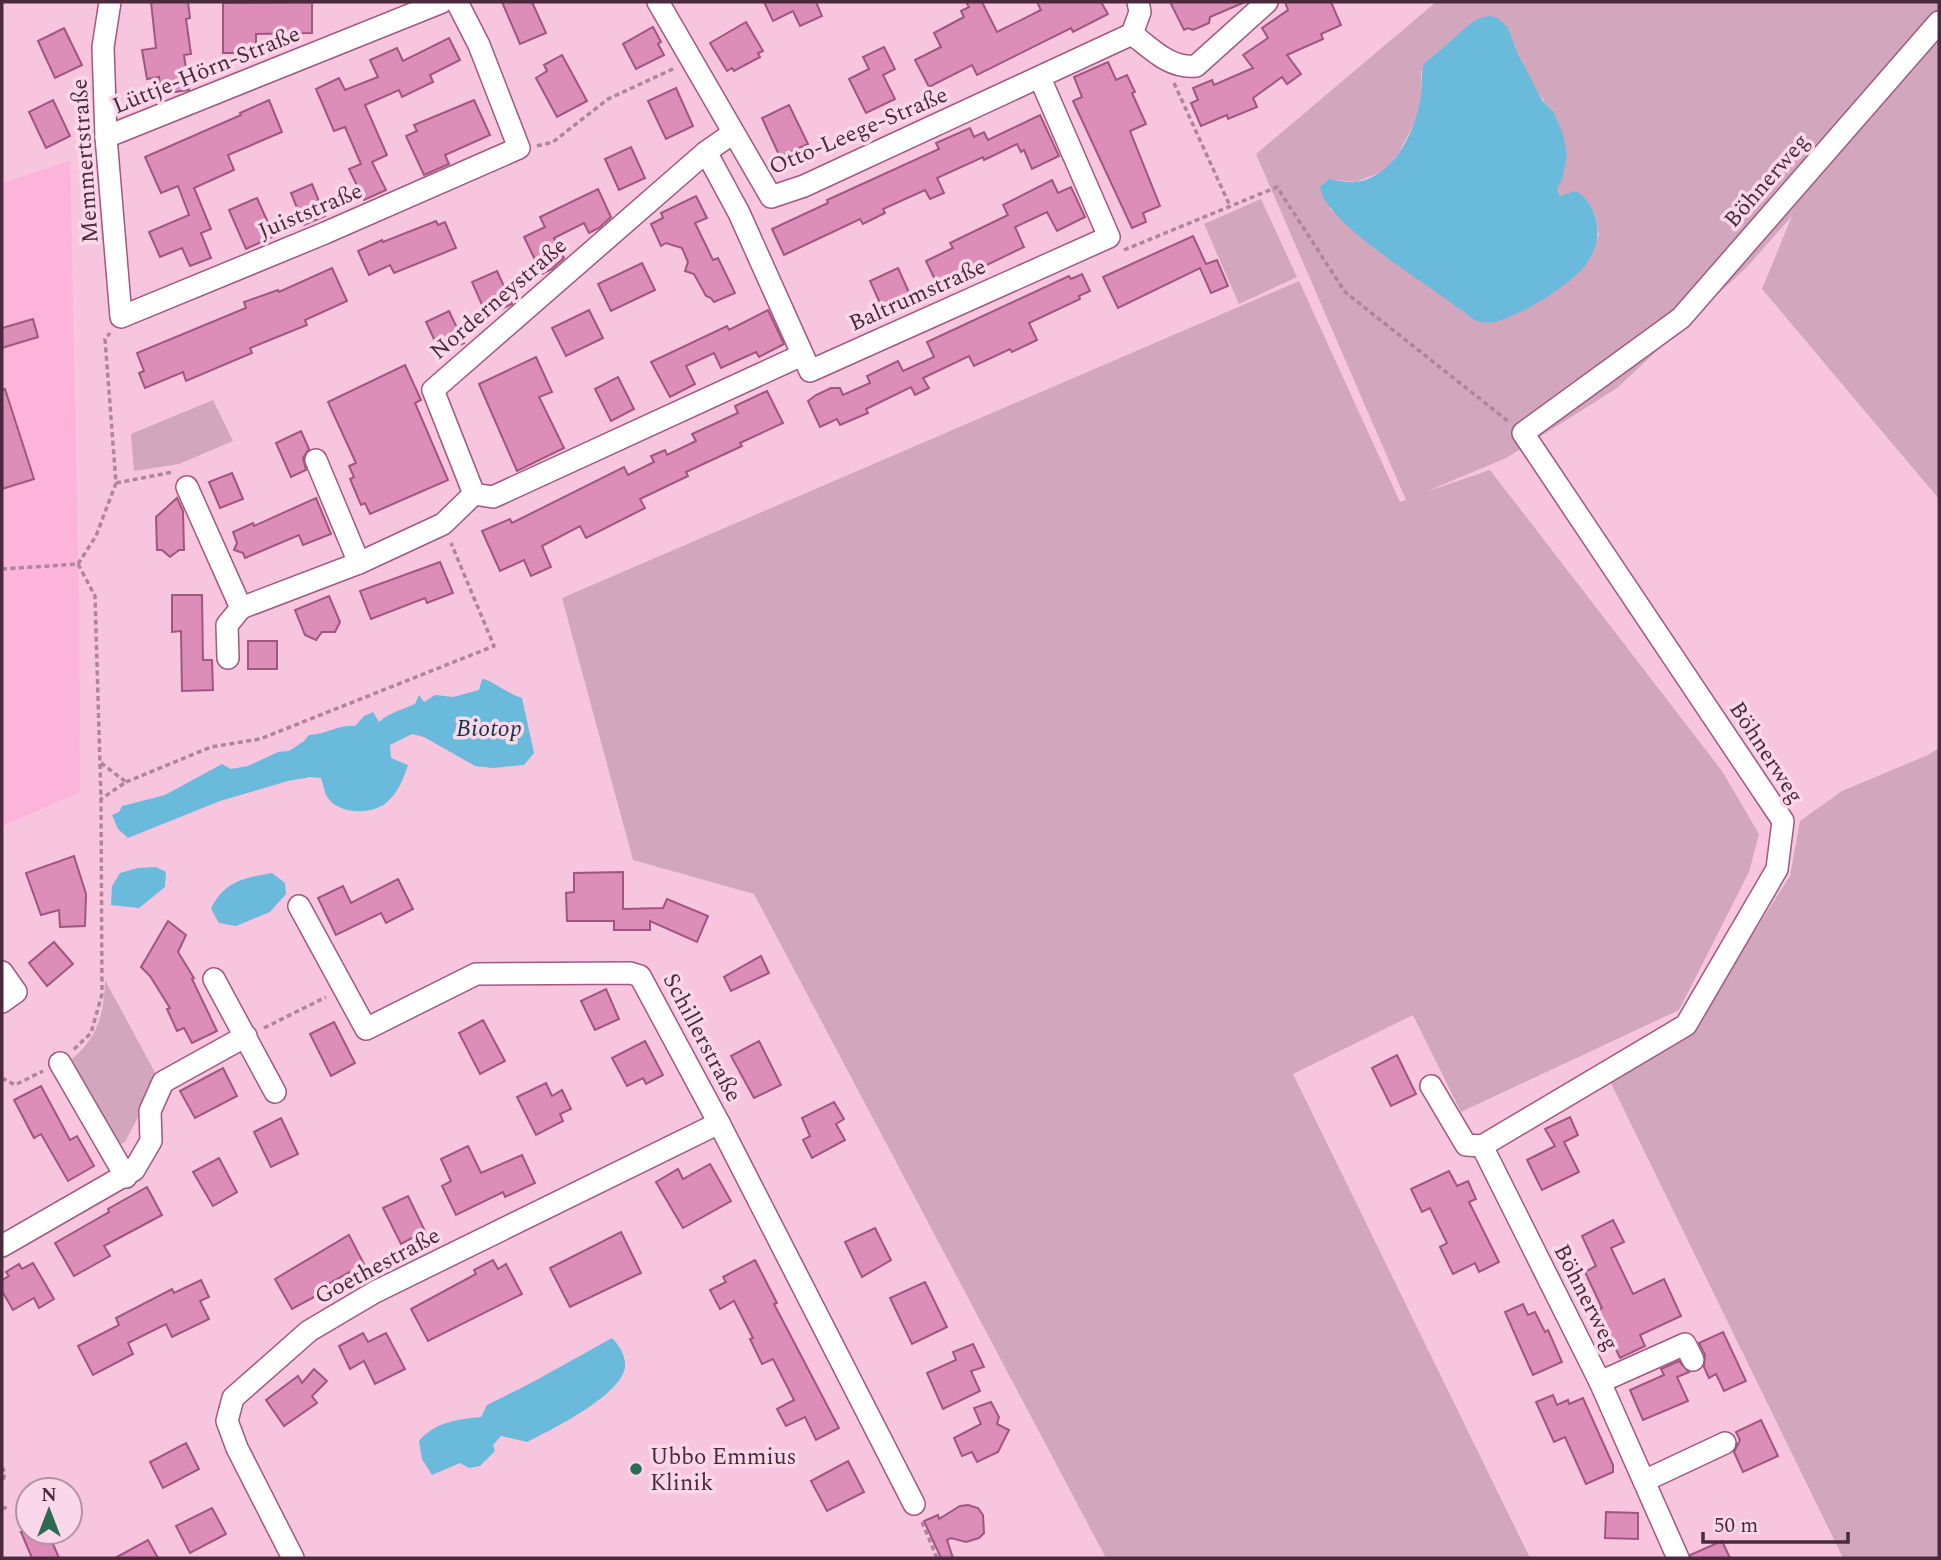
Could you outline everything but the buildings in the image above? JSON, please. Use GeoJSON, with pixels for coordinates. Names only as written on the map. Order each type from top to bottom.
{"type":"FeatureCollection","features":[{"type":"Feature","properties":{"kind":"street","name":"Memmertstraße"},"geometry":{"type":"LineString","coordinates":[[110,2],[103,47],[106,137],[121,317]]}},
{"type":"Feature","properties":{"kind":"street","name":"Lüttje-Hörn-Straße"},"geometry":{"type":"LineString","coordinates":[[106,137],[442,2]]}},
{"type":"Feature","properties":{"kind":"street"},"geometry":{"type":"LineString","coordinates":[[457,2],[479,45],[519,148]]}},
{"type":"Feature","properties":{"kind":"street","name":"Otto-Leege-Straße"},"geometry":{"type":"LineString","coordinates":[[658,2],[771,197],[804,186],[1132,34]]}},
{"type":"Feature","properties":{"kind":"street"},"geometry":{"type":"LineString","coordinates":[[1138,2],[1140,12],[1132,34],[1176,65],[1196,66],[1267,2]]}},
{"type":"Feature","properties":{"kind":"street","name":"Böhnerweg"},"geometry":{"type":"LineString","coordinates":[[1678,1558],[1600,1382],[1482,1146],[1686,1026],[1777,869],[1783,821],[1523,433],[1681,318],[1939,22]]}},
{"type":"Feature","properties":{"kind":"street"},"geometry":{"type":"LineString","coordinates":[[1040,78],[1109,237]]}},
{"type":"Feature","properties":{"kind":"street","name":"Norderneystraße"},"geometry":{"type":"LineString","coordinates":[[474,494],[433,390],[706,152],[733,133]]}},
{"type":"Feature","properties":{"kind":"street","name":"Juiststraße"},"geometry":{"type":"LineString","coordinates":[[121,317],[325,233],[519,148]]}},
{"type":"Feature","properties":{"kind":"street"},"geometry":{"type":"LineString","coordinates":[[228,659],[227,625],[241,608],[359,563],[443,524],[474,494],[493,497],[802,355],[739,213],[706,152]]}},
{"type":"Feature","properties":{"kind":"street"},"geometry":{"type":"LineString","coordinates":[[739,213],[771,197]]}},
{"type":"Feature","properties":{"kind":"street","name":"Baltrumstraße"},"geometry":{"type":"LineString","coordinates":[[802,355],[810,371],[1109,237]]}},
{"type":"Feature","properties":{"kind":"street"},"geometry":{"type":"LineString","coordinates":[[316,460],[359,563]]}},
{"type":"Feature","properties":{"kind":"street"},"geometry":{"type":"LineString","coordinates":[[187,487],[241,608]]}},
{"type":"Feature","properties":{"kind":"street","name":"Schillerstraße"},"geometry":{"type":"LineString","coordinates":[[299,906],[366,1029],[476,974],[629,972],[639,976],[719,1123],[914,1504]]}},
{"type":"Feature","properties":{"kind":"street"},"geometry":{"type":"LineString","coordinates":[[2,972],[16,992],[2,1002]]}},
{"type":"Feature","properties":{"kind":"street"},"geometry":{"type":"LineString","coordinates":[[214,979],[275,1092]]}},
{"type":"Feature","properties":{"kind":"street"},"geometry":{"type":"LineString","coordinates":[[2,1247],[134,1170],[151,1141],[150,1111],[163,1082],[246,1036]]}},
{"type":"Feature","properties":{"kind":"street"},"geometry":{"type":"LineString","coordinates":[[60,1063],[125,1177]]}},
{"type":"Feature","properties":{"kind":"street"},"geometry":{"type":"LineString","coordinates":[[1431,1086],[1466,1145],[1482,1146]]}},
{"type":"Feature","properties":{"kind":"street","name":"Goethestraße"},"geometry":{"type":"LineString","coordinates":[[293,1558],[237,1448],[227,1421],[233,1398],[309,1331],[375,1292],[719,1123]]}},
{"type":"Feature","properties":{"kind":"street"},"geometry":{"type":"LineString","coordinates":[[1600,1382],[1685,1344],[1693,1360]]}},
{"type":"Feature","properties":{"kind":"street"},"geometry":{"type":"LineString","coordinates":[[1644,1480],[1725,1443]]}},
{"type":"Feature","properties":{"kind":"path"},"geometry":{"type":"LineString","coordinates":[[1162,57],[1230,206]]}},
{"type":"Feature","properties":{"kind":"path"},"geometry":{"type":"LineString","coordinates":[[519,148],[553,142],[608,99],[693,60]]}},
{"type":"Feature","properties":{"kind":"path"},"geometry":{"type":"LineString","coordinates":[[1109,237],[1124,250],[1277,187],[1345,292],[1523,433]]}},
{"type":"Feature","properties":{"kind":"path"},"geometry":{"type":"LineString","coordinates":[[78,564],[96,536],[116,483],[105,339],[121,317]]}},
{"type":"Feature","properties":{"kind":"path"},"geometry":{"type":"LineString","coordinates":[[116,483],[180,471],[187,487]]}},
{"type":"Feature","properties":{"kind":"path"},"geometry":{"type":"LineString","coordinates":[[102,799],[126,782],[211,747],[260,740],[494,646],[443,524]]}},
{"type":"Feature","properties":{"kind":"path"},"geometry":{"type":"LineString","coordinates":[[2,569],[78,564]]}},
{"type":"Feature","properties":{"kind":"path"},"geometry":{"type":"LineString","coordinates":[[2,1080],[15,1084],[60,1063],[91,1032],[102,994],[102,799],[96,596],[78,564]]}},
{"type":"Feature","properties":{"kind":"path"},"geometry":{"type":"LineString","coordinates":[[101,762],[126,782]]}},
{"type":"Feature","properties":{"kind":"path"},"geometry":{"type":"LineString","coordinates":[[246,1036],[344,989]]}},
{"type":"Feature","properties":{"kind":"path"},"geometry":{"type":"LineString","coordinates":[[2,1467],[5,1473],[2,1483]]}},
{"type":"Feature","properties":{"kind":"path"},"geometry":{"type":"LineString","coordinates":[[914,1504],[937,1558]]}},
{"type":"Feature","properties":{"kind":"shaded area"},"geometry":{"type":"Polygon","coordinates":[[[1436,2],[1939,2],[1939,499],[1762,289],[1792,216],[1747,267],[1617,388],[1506,458],[1425,492],[1490,470],[1722,771],[1759,834],[1749,872],[1679,1010],[1461,1112],[1413,1015],[1293,1074],[1530,1558],[1106,1558],[754,894],[633,860],[562,598],[1299,281],[1400,502],[1406,500],[1256,154],[1436,2]],[[1479,18],[1433,56],[1421,72],[1421,100],[1415,122],[1398,154],[1384,171],[1356,182],[1329,179],[1330,209],[1399,266],[1439,292],[1474,320],[1528,307],[1561,286],[1579,272],[1599,235],[1596,218],[1590,206],[1575,191],[1561,197],[1557,188],[1553,111],[1532,83],[1508,28],[1479,18]]]}},
{"type":"Feature","properties":{"kind":"shaded area"},"geometry":{"type":"Polygon","coordinates":[[[70,161],[79,595],[80,792],[2,826],[2,183],[70,161]]]}},
{"type":"Feature","properties":{"kind":"shaded area"},"geometry":{"type":"Polygon","coordinates":[[[1261,199],[1297,277],[1239,304],[1204,224],[1261,199]]]}},
{"type":"Feature","properties":{"kind":"shaded area"},"geometry":{"type":"Polygon","coordinates":[[[213,400],[233,441],[179,464],[134,471],[131,434],[213,400]]]}},
{"type":"Feature","properties":{"kind":"shaded area"},"geometry":{"type":"Polygon","coordinates":[[[1939,748],[1939,1558],[1843,1558],[1609,1079],[1690,1031],[1790,876],[1800,821],[1842,791],[1939,748]]]}},
{"type":"Feature","properties":{"kind":"shaded area"},"geometry":{"type":"Polygon","coordinates":[[[105,980],[158,1078],[125,1142],[114,1147],[67,1063],[85,1046],[97,1027],[103,1005],[105,980]]]}},
{"type":"Feature","properties":{"kind":"water"},"geometry":{"type":"Polygon","coordinates":[[[1479,18],[1498,18],[1508,28],[1518,54],[1542,100],[1553,111],[1563,134],[1567,155],[1562,180],[1557,188],[1560,196],[1575,191],[1584,197],[1593,211],[1598,231],[1591,257],[1569,281],[1532,306],[1489,323],[1474,320],[1362,238],[1341,220],[1326,202],[1320,187],[1329,179],[1353,182],[1369,178],[1391,163],[1413,127],[1420,101],[1424,64],[1470,24],[1479,18]]]}},
{"type":"Feature","properties":{"kind":"water","name":"Biotop"},"geometry":{"type":"Polygon","coordinates":[[[482,679],[522,698],[534,753],[524,765],[493,768],[475,766],[424,737],[412,734],[390,745],[391,758],[408,765],[394,795],[386,803],[371,810],[353,811],[337,806],[326,795],[321,778],[310,777],[220,801],[128,838],[118,829],[112,815],[119,812],[122,806],[165,795],[222,764],[231,769],[248,766],[278,752],[289,751],[309,735],[355,726],[364,716],[373,712],[379,722],[392,713],[415,704],[419,695],[424,702],[435,695],[453,697],[479,690],[482,679]]]}},
{"type":"Feature","properties":{"kind":"water"},"geometry":{"type":"Polygon","coordinates":[[[156,867],[166,872],[165,887],[139,908],[111,905],[112,886],[120,873],[156,867]]]}},
{"type":"Feature","properties":{"kind":"water"},"geometry":{"type":"Polygon","coordinates":[[[272,873],[285,883],[286,894],[270,912],[236,926],[219,923],[211,909],[222,892],[236,882],[272,873]]]}},
{"type":"Feature","properties":{"kind":"water"},"geometry":{"type":"Polygon","coordinates":[[[612,1338],[622,1351],[625,1367],[621,1378],[599,1400],[527,1442],[501,1436],[493,1445],[495,1451],[480,1466],[469,1468],[460,1463],[432,1475],[422,1459],[419,1441],[425,1435],[447,1423],[481,1417],[487,1405],[612,1338]]]}},
{"type":"Feature","properties":{"kind":"place","name":"Ubbo Emmius Klinik"},"geometry":{"type":"Point","coordinates":[636,1469]}}]}
